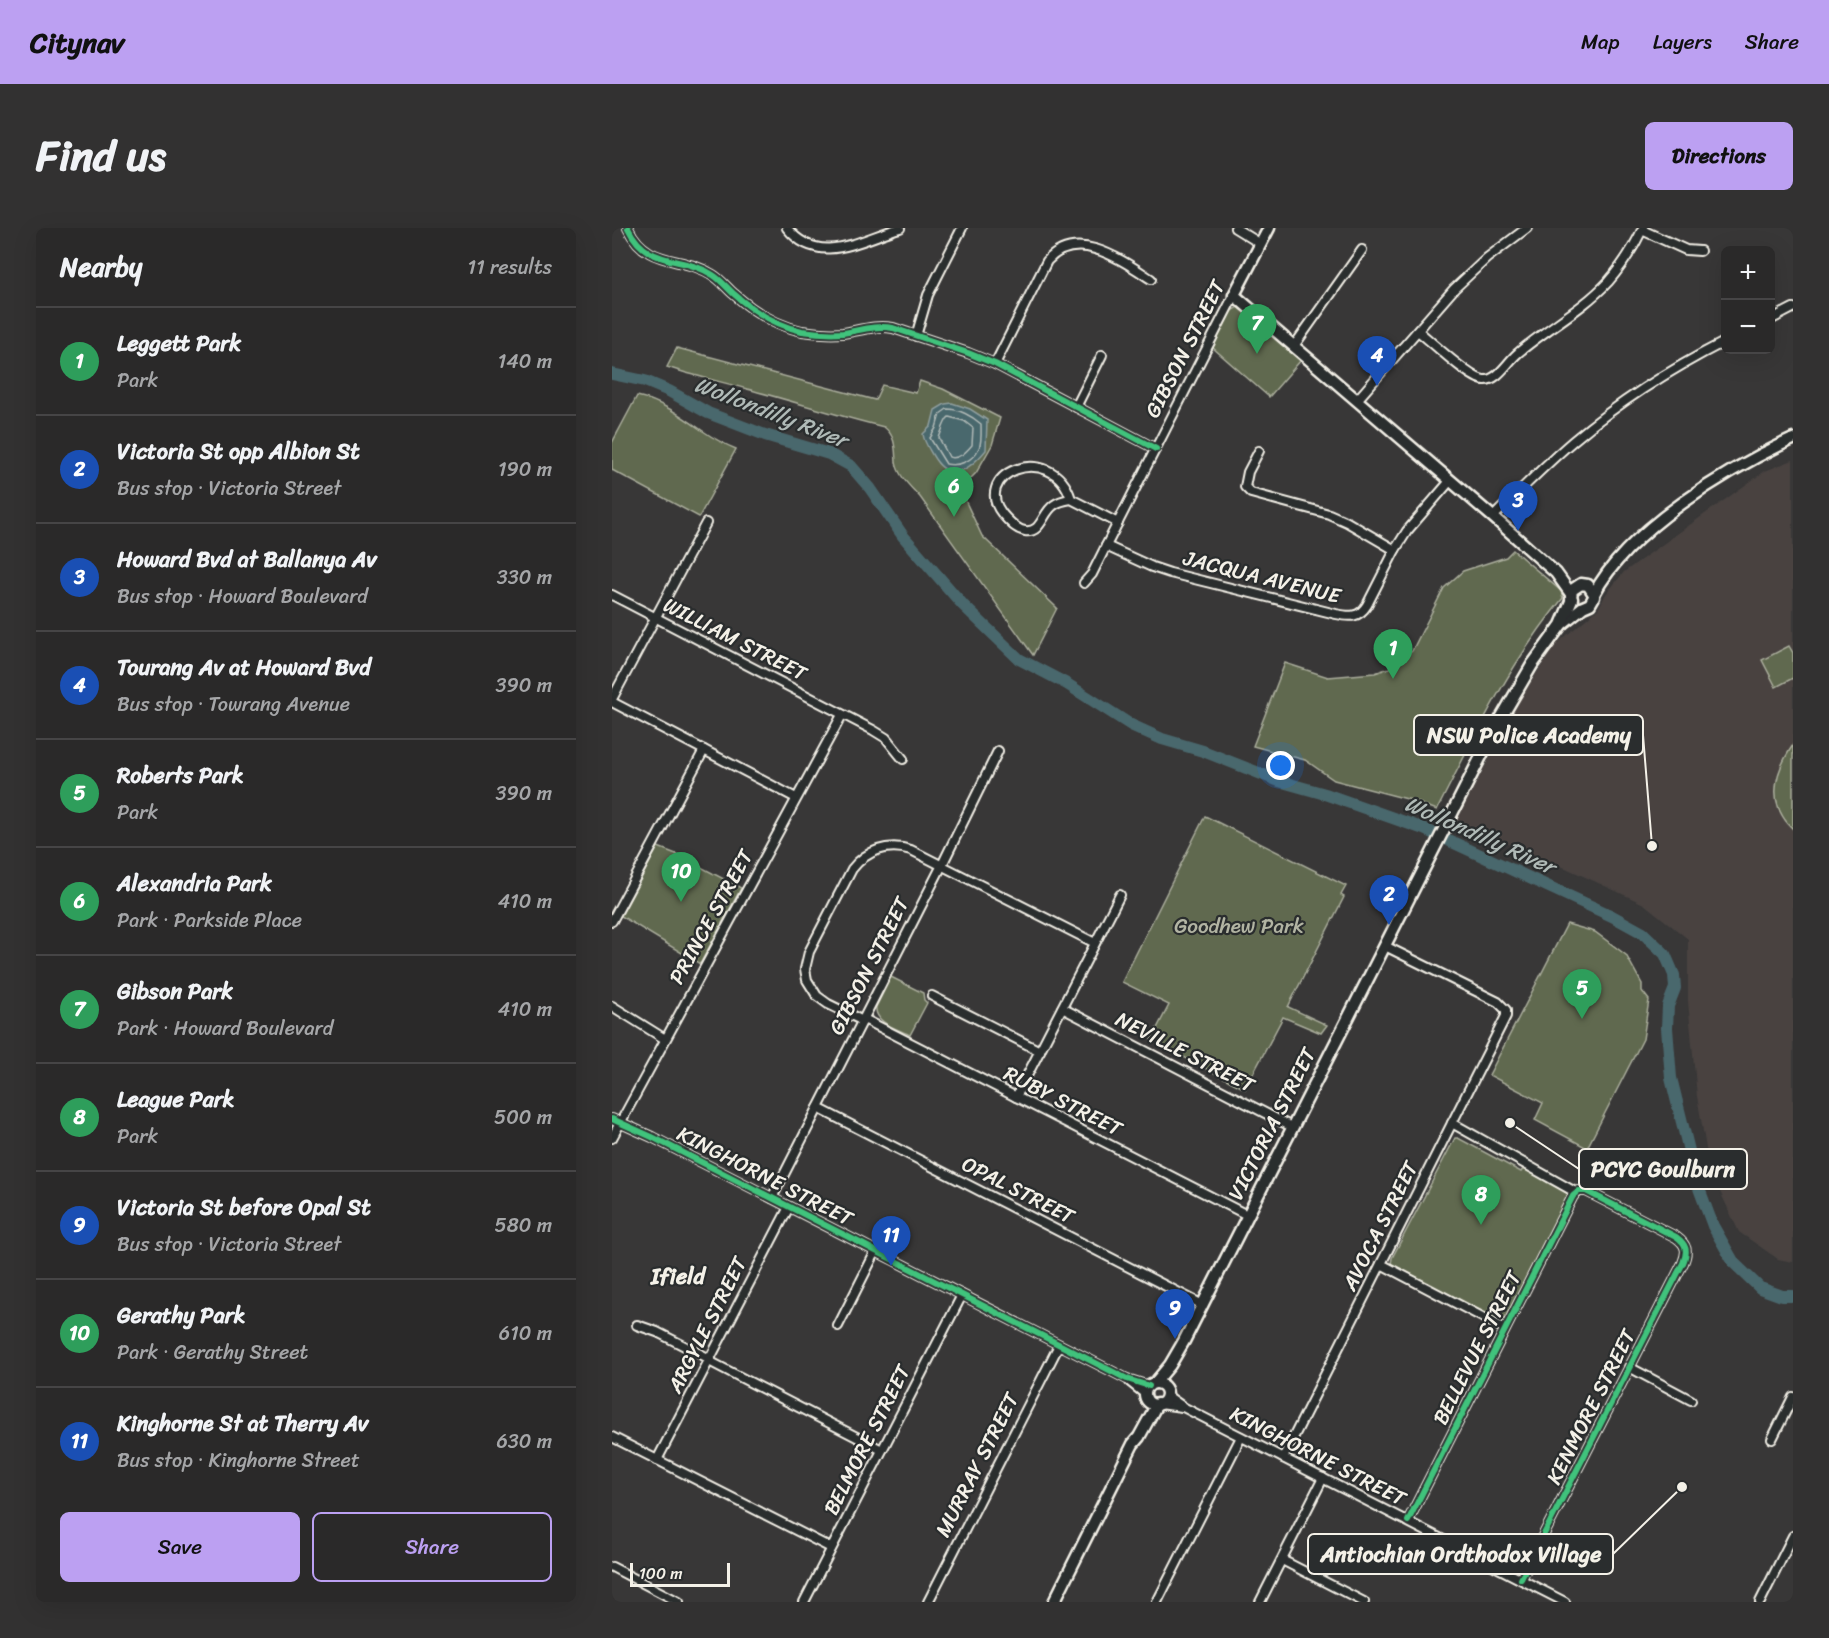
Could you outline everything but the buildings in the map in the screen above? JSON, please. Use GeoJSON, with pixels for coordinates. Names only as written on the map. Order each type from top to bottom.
{"type":"FeatureCollection","features":[{"type":"Feature","properties":{"kind":"main road","name":"GIBSON STREET"},"geometry":{"type":"LineString","coordinates":[[1234,295],[1269,228]]}},
{"type":"Feature","properties":{"kind":"main road"},"geometry":{"type":"LineString","coordinates":[[1234,295],[1556,573],[1591,588],[1594,594]]}},
{"type":"Feature","properties":{"kind":"main road"},"geometry":{"type":"LineString","coordinates":[[1561,625],[1590,604],[1606,572],[1632,545],[1685,501],[1739,466],[1793,439]]}},
{"type":"Feature","properties":{"kind":"main road"},"geometry":{"type":"LineString","coordinates":[[1561,625],[1575,587],[1606,572]]}},
{"type":"Feature","properties":{"kind":"main road"},"geometry":{"type":"LineString","coordinates":[[1556,573],[1577,606],[1583,607]]}},
{"type":"Feature","properties":{"kind":"main road","name":"VICTORIA STREET"},"geometry":{"type":"LineString","coordinates":[[1054,1602],[1133,1444],[1134,1434],[1503,715],[1532,665],[1561,625]]}},
{"type":"Feature","properties":{"kind":"street"},"geometry":{"type":"LineString","coordinates":[[628,228],[633,240],[642,249],[712,275],[756,312],[784,326],[806,332],[828,334],[881,326],[893,328],[994,364],[1156,450]]}},
{"type":"Feature","properties":{"kind":"street"},"geometry":{"type":"LineString","coordinates":[[787,228],[802,242],[813,247],[832,249],[900,228]]}},
{"type":"Feature","properties":{"kind":"street"},"geometry":{"type":"LineString","coordinates":[[915,336],[927,295],[961,230],[950,228]]}},
{"type":"Feature","properties":{"kind":"street"},"geometry":{"type":"LineString","coordinates":[[1235,228],[1261,244]]}},
{"type":"Feature","properties":{"kind":"street"},"geometry":{"type":"LineString","coordinates":[[1358,400],[1454,289],[1487,258],[1527,228]]}},
{"type":"Feature","properties":{"kind":"street"},"geometry":{"type":"LineString","coordinates":[[1418,331],[1470,374],[1483,380],[1490,380],[1497,376],[1522,350],[1597,294],[1623,263],[1643,229],[1686,250],[1700,251]]}},
{"type":"Feature","properties":{"kind":"street"},"geometry":{"type":"LineString","coordinates":[[994,364],[1047,261],[1052,253],[1062,246],[1073,242],[1086,242],[1098,246],[1151,279]]}},
{"type":"Feature","properties":{"kind":"street"},"geometry":{"type":"LineString","coordinates":[[1294,346],[1362,250]]}},
{"type":"Feature","properties":{"kind":"street","name":"GIBSON STREET"},"geometry":{"type":"LineString","coordinates":[[1084,583],[1092,574],[1234,295]]}},
{"type":"Feature","properties":{"kind":"street"},"geometry":{"type":"LineString","coordinates":[[1775,317],[1793,308]]}},
{"type":"Feature","properties":{"kind":"street"},"geometry":{"type":"LineString","coordinates":[[1493,517],[1534,476],[1592,425],[1668,373],[1721,343]]}},
{"type":"Feature","properties":{"kind":"street"},"geometry":{"type":"LineString","coordinates":[[1076,407],[1102,355]]}},
{"type":"Feature","properties":{"kind":"street"},"geometry":{"type":"LineString","coordinates":[[1259,451],[1246,480],[1245,487],[1251,493],[1329,514],[1395,550]]}},
{"type":"Feature","properties":{"kind":"street"},"geometry":{"type":"LineString","coordinates":[[1071,499],[1055,504],[1037,528],[1026,531],[1016,528],[1001,513],[994,495],[998,483],[1008,472],[1032,466],[1042,468],[1058,476],[1065,483],[1071,499],[1118,523]]}},
{"type":"Feature","properties":{"kind":"street","name":"JACQUA AVENUE"},"geometry":{"type":"LineString","coordinates":[[1106,546],[1170,573],[1347,617],[1356,616],[1363,612],[1407,531],[1450,481]]}},
{"type":"Feature","properties":{"kind":"street"},"geometry":{"type":"LineString","coordinates":[[706,523],[612,700],[796,798]]}},
{"type":"Feature","properties":{"kind":"street","name":"WILLIAM STREET"},"geometry":{"type":"LineString","coordinates":[[612,596],[886,738],[903,759]]}},
{"type":"Feature","properties":{"kind":"street","name":"PRINCE STREET"},"geometry":{"type":"LineString","coordinates":[[612,1138],[842,715]]}},
{"type":"Feature","properties":{"kind":"street"},"geometry":{"type":"LineString","coordinates":[[612,921],[704,750]]}},
{"type":"Feature","properties":{"kind":"street","name":"GIBSON STREET"},"geometry":{"type":"LineString","coordinates":[[772,1198],[998,751]]}},
{"type":"Feature","properties":{"kind":"street","name":"RUBY STREET"},"geometry":{"type":"LineString","coordinates":[[1095,943],[911,850],[898,847],[885,848],[866,855],[852,869],[806,962],[806,975],[810,986],[822,1000],[1247,1215]]}},
{"type":"Feature","properties":{"kind":"street"},"geometry":{"type":"LineString","coordinates":[[1016,1097],[1120,895]]}},
{"type":"Feature","properties":{"kind":"street","name":"AVOCA STREET"},"geometry":{"type":"LineString","coordinates":[[1283,1458],[1504,1022],[1506,1010],[1498,1002],[1385,946]]}},
{"type":"Feature","properties":{"kind":"street"},"geometry":{"type":"LineString","coordinates":[[932,996],[1040,1051]]}},
{"type":"Feature","properties":{"kind":"street"},"geometry":{"type":"LineString","coordinates":[[612,1006],[665,1039]]}},
{"type":"Feature","properties":{"kind":"street","name":"NEVILLE STREET"},"geometry":{"type":"LineString","coordinates":[[1062,1008],[1292,1127]]}},
{"type":"Feature","properties":{"kind":"street","name":"OPAL STREET"},"geometry":{"type":"LineString","coordinates":[[818,1108],[1201,1304]]}},
{"type":"Feature","properties":{"kind":"street","name":"KINGHORNE STREET"},"geometry":{"type":"LineString","coordinates":[[612,1119],[772,1198],[1565,1602]]}},
{"type":"Feature","properties":{"kind":"street"},"geometry":{"type":"LineString","coordinates":[[1452,1123],[1578,1192]]}},
{"type":"Feature","properties":{"kind":"street","name":"KENMORE STREET"},"geometry":{"type":"LineString","coordinates":[[1521,1579],[1686,1255],[1683,1242],[1676,1237],[1593,1194],[1586,1191],[1578,1192]]}},
{"type":"Feature","properties":{"kind":"street","name":"BELLEVUE STREET"},"geometry":{"type":"LineString","coordinates":[[1408,1521],[1569,1203],[1578,1192]]}},
{"type":"Feature","properties":{"kind":"street","name":"ARGYLE STREET"},"geometry":{"type":"LineString","coordinates":[[657,1460],[789,1207]]}},
{"type":"Feature","properties":{"kind":"street"},"geometry":{"type":"LineString","coordinates":[[838,1326],[876,1251]]}},
{"type":"Feature","properties":{"kind":"street"},"geometry":{"type":"LineString","coordinates":[[1381,1264],[1505,1329]]}},
{"type":"Feature","properties":{"kind":"street","name":"BELMORE STREET"},"geometry":{"type":"LineString","coordinates":[[804,1602],[962,1295]]}},
{"type":"Feature","properties":{"kind":"street"},"geometry":{"type":"LineString","coordinates":[[637,1325],[657,1332],[882,1450]]}},
{"type":"Feature","properties":{"kind":"street","name":"MURRAY STREET"},"geometry":{"type":"LineString","coordinates":[[928,1602],[1059,1345]]}},
{"type":"Feature","properties":{"kind":"street"},"geometry":{"type":"LineString","coordinates":[[1629,1367],[1691,1400]]}},
{"type":"Feature","properties":{"kind":"street"},"geometry":{"type":"LineString","coordinates":[[1772,1439],[1793,1397]]}},
{"type":"Feature","properties":{"kind":"street"},"geometry":{"type":"LineString","coordinates":[[612,1437],[831,1548]]}},
{"type":"Feature","properties":{"kind":"street"},"geometry":{"type":"LineString","coordinates":[[1156,1602],[1241,1437]]}},
{"type":"Feature","properties":{"kind":"street"},"geometry":{"type":"LineString","coordinates":[[1260,1602],[1323,1478]]}},
{"type":"Feature","properties":{"kind":"street"},"geometry":{"type":"LineString","coordinates":[[1760,1602],[1793,1536]]}},
{"type":"Feature","properties":{"kind":"street"},"geometry":{"type":"LineString","coordinates":[[1282,1560],[1364,1602]]}},
{"type":"Feature","properties":{"kind":"street"},"geometry":{"type":"LineString","coordinates":[[612,1567],[679,1602]]}},
{"type":"Feature","properties":{"kind":"shaded area"},"geometry":{"type":"Polygon","coordinates":[[[1793,460],[1793,1262],[1778,1259],[1739,1232],[1716,1183],[1707,1154],[1697,1096],[1688,1001],[1688,939],[1644,904],[1456,822],[1521,697],[1555,645],[1598,609],[1606,594],[1624,572],[1765,471],[1793,460]]]}},
{"type":"Feature","properties":{"kind":"green space"},"geometry":{"type":"Polygon","coordinates":[[[1238,307],[1301,360],[1269,397],[1212,347],[1231,311],[1238,307]]]}},
{"type":"Feature","properties":{"kind":"green space"},"geometry":{"type":"Polygon","coordinates":[[[677,348],[875,400],[882,385],[916,393],[920,381],[943,389],[1000,418],[992,445],[976,473],[967,482],[964,498],[982,536],[1057,608],[1033,655],[920,497],[902,477],[897,467],[893,439],[884,427],[667,367],[677,348]]]}},
{"type":"Feature","properties":{"kind":"green space"},"geometry":{"type":"Polygon","coordinates":[[[637,396],[646,398],[680,415],[736,449],[699,517],[612,470],[612,443],[637,396]]]}},
{"type":"Feature","properties":{"kind":"green space"},"geometry":{"type":"Polygon","coordinates":[[[1513,550],[1561,591],[1563,598],[1510,674],[1437,810],[1411,800],[1334,780],[1305,760],[1253,746],[1285,663],[1328,677],[1375,673],[1392,667],[1412,651],[1444,588],[1463,571],[1506,557],[1513,550]]]}},
{"type":"Feature","properties":{"kind":"green space"},"geometry":{"type":"Polygon","coordinates":[[[1789,646],[1793,653],[1793,678],[1776,687],[1762,660],[1789,646]]]}},
{"type":"Feature","properties":{"kind":"green space"},"geometry":{"type":"Polygon","coordinates":[[[1793,745],[1793,829],[1779,809],[1776,788],[1781,766],[1793,745]]]}},
{"type":"Feature","properties":{"kind":"green space","name":"Goodhew Park"},"geometry":{"type":"Polygon","coordinates":[[[1205,816],[1346,886],[1341,895],[1344,897],[1288,1007],[1327,1025],[1321,1033],[1283,1017],[1245,1089],[1151,1040],[1169,1005],[1122,982],[1205,816]]]}},
{"type":"Feature","properties":{"kind":"green space"},"geometry":{"type":"Polygon","coordinates":[[[658,847],[741,888],[700,964],[621,916],[658,847]]]}},
{"type":"Feature","properties":{"kind":"green space"},"geometry":{"type":"Polygon","coordinates":[[[1567,924],[1595,932],[1626,955],[1642,984],[1642,991],[1649,1000],[1643,1039],[1587,1148],[1535,1120],[1543,1103],[1489,1075],[1567,924]]]}},
{"type":"Feature","properties":{"kind":"green space"},"geometry":{"type":"Polygon","coordinates":[[[891,977],[923,993],[927,1003],[910,1035],[888,1025],[876,1013],[876,1007],[891,977]]]}},
{"type":"Feature","properties":{"kind":"green space"},"geometry":{"type":"Polygon","coordinates":[[[1455,1138],[1521,1172],[1525,1166],[1571,1192],[1503,1321],[1495,1320],[1395,1269],[1391,1264],[1392,1258],[1455,1138]]]}},
{"type":"Feature","properties":{"kind":"water"},"geometry":{"type":"Polygon","coordinates":[[[952,403],[970,409],[987,420],[986,450],[967,468],[953,472],[940,465],[924,440],[923,434],[931,426],[935,410],[952,403]]]}},
{"type":"Feature","properties":{"kind":"waterway","name":"Wollondilly River"},"geometry":{"type":"LineString","coordinates":[[612,374],[645,381],[669,391],[708,413],[765,435],[829,454],[851,466],[870,488],[903,536],[963,605],[1019,659],[1067,684],[1131,725],[1162,739],[1203,751],[1279,781],[1325,794],[1424,829],[1612,916],[1643,933],[1665,954],[1674,975],[1675,988],[1668,1006],[1667,1028],[1671,1078],[1697,1183],[1713,1226],[1734,1263],[1760,1288],[1782,1296],[1793,1296]]}},
{"type":"Feature","properties":{"kind":"cycle path"},"geometry":{"type":"LineString","coordinates":[[628,228],[636,241],[645,249],[655,255],[713,275],[749,307],[783,325],[802,331],[827,333],[843,333],[874,327],[893,328],[995,364],[1156,449]]}},
{"type":"Feature","properties":{"kind":"cycle path"},"geometry":{"type":"LineString","coordinates":[[612,1119],[652,1137],[1127,1379],[1149,1386]]}},
{"type":"Feature","properties":{"kind":"cycle path"},"geometry":{"type":"LineString","coordinates":[[1408,1521],[1573,1196],[1579,1191],[1586,1191],[1676,1237],[1686,1248],[1683,1263],[1521,1579]]}},
{"type":"Feature","properties":{"kind":"place","name":"Gibson Park"},"geometry":{"type":"Point","coordinates":[1257,354]}},
{"type":"Feature","properties":{"kind":"place","name":"Tourang Av at Howard Bvd"},"geometry":{"type":"Point","coordinates":[1377,386]}},
{"type":"Feature","properties":{"kind":"place","name":"Alexandria Park"},"geometry":{"type":"Point","coordinates":[954,517]}},
{"type":"Feature","properties":{"kind":"place","name":"Howard Bvd at Ballanya Av"},"geometry":{"type":"Point","coordinates":[1518,531]}},
{"type":"Feature","properties":{"kind":"place","name":"Leggett Park"},"geometry":{"type":"Point","coordinates":[1393,679]}},
{"type":"Feature","properties":{"kind":"place","name":"NSW Police Academy"},"geometry":{"type":"Point","coordinates":[1652,846]}},
{"type":"Feature","properties":{"kind":"place","name":"Gerathy Park"},"geometry":{"type":"Point","coordinates":[681,902]}},
{"type":"Feature","properties":{"kind":"place","name":"Victoria St opp Albion St"},"geometry":{"type":"Point","coordinates":[1389,925]}},
{"type":"Feature","properties":{"kind":"place","name":"Roberts Park"},"geometry":{"type":"Point","coordinates":[1582,1019]}},
{"type":"Feature","properties":{"kind":"place","name":"PCYC Goulburn"},"geometry":{"type":"Point","coordinates":[1510,1123]}},
{"type":"Feature","properties":{"kind":"place","name":"League Park"},"geometry":{"type":"Point","coordinates":[1481,1225]}},
{"type":"Feature","properties":{"kind":"place","name":"Kinghorne St at Therry Av"},"geometry":{"type":"Point","coordinates":[891,1266]}},
{"type":"Feature","properties":{"kind":"place","name":"Victoria St before Opal St"},"geometry":{"type":"Point","coordinates":[1175,1339]}},
{"type":"Feature","properties":{"kind":"place","name":"Antiochian Ordthodox Village"},"geometry":{"type":"Point","coordinates":[1682,1487]}},
{"type":"Feature","properties":{"kind":"district","name":"Ifield"},"geometry":{"type":"Point","coordinates":[678,1276]}}]}
